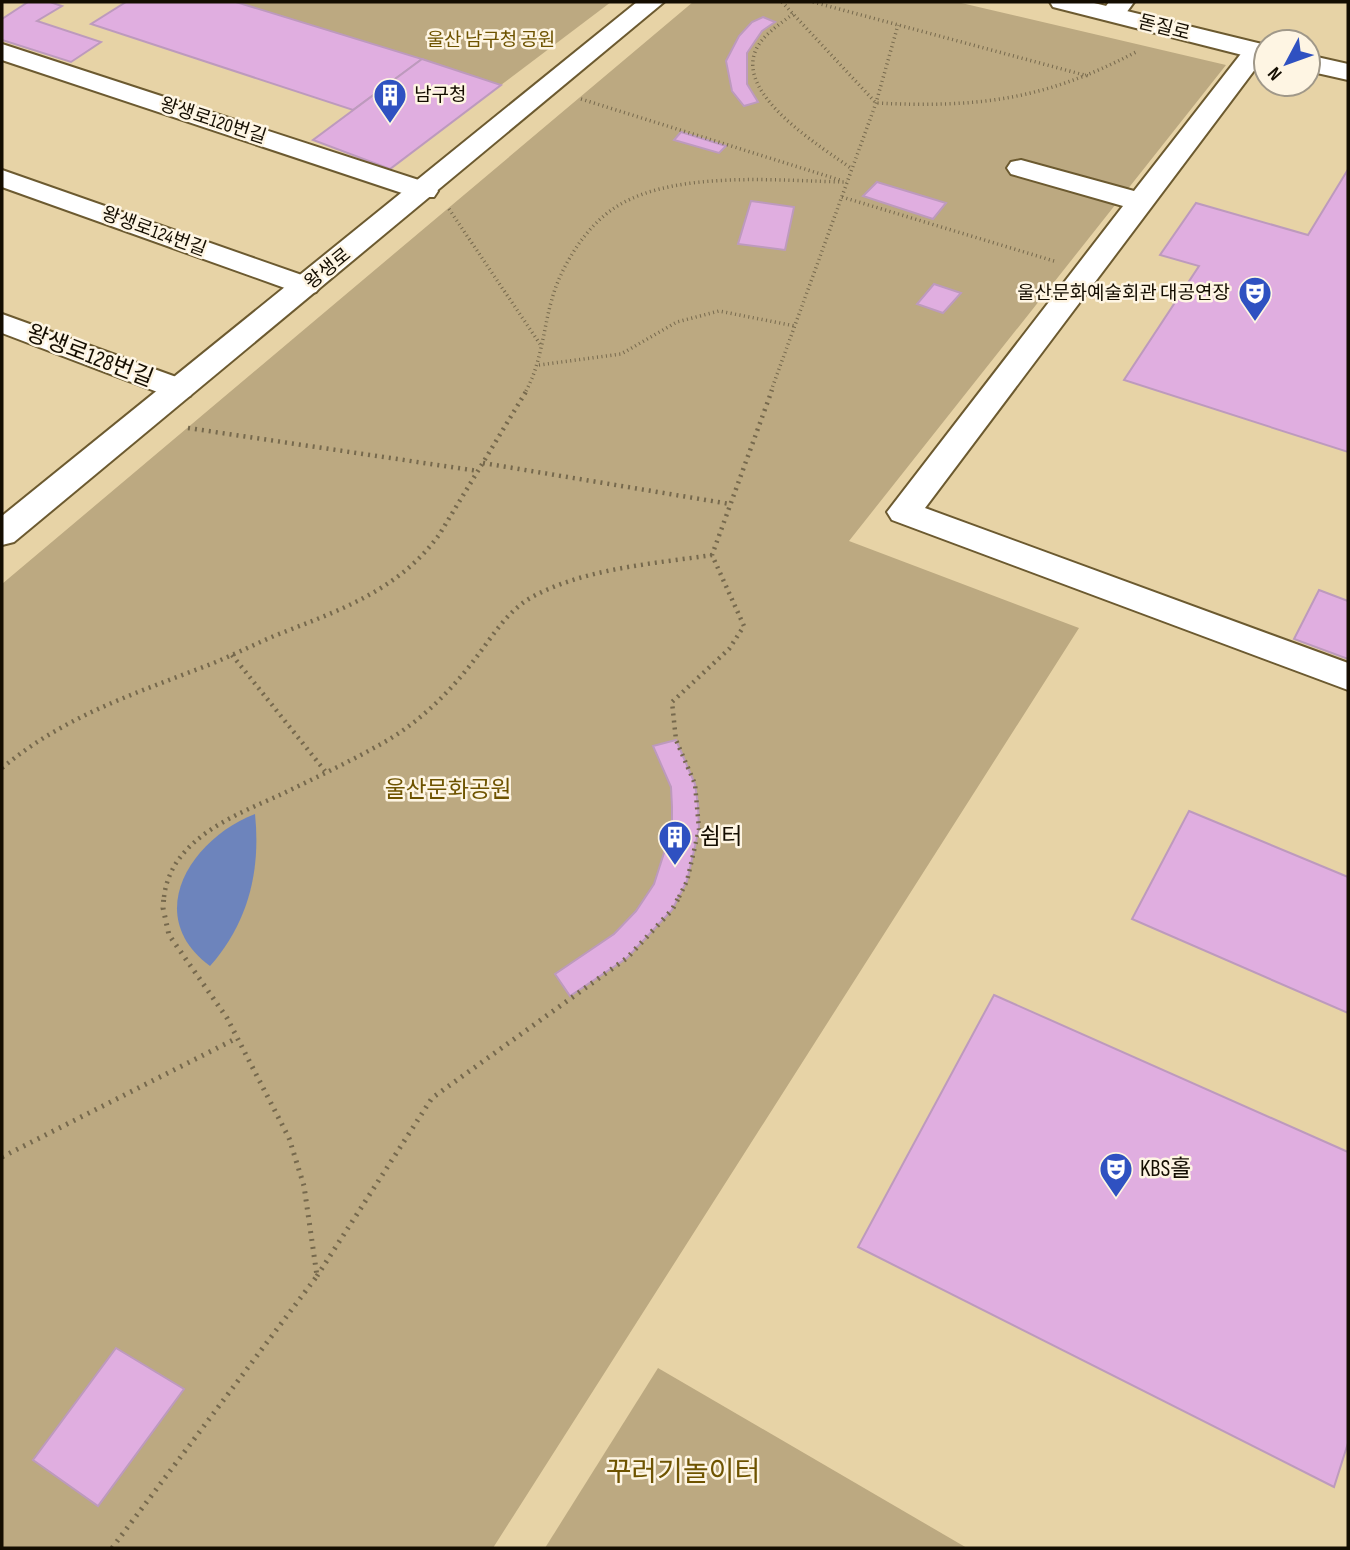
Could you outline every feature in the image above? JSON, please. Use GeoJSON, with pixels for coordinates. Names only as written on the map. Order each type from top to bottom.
{"type":"FeatureCollection","features":[{"type":"Feature","properties":{"kind":"main road","name":"왕생로"},"geometry":{"type":"LineString","coordinates":[[2,534],[653,2]]}},
{"type":"Feature","properties":{"kind":"main road","name":"돋질로"},"geometry":{"type":"LineString","coordinates":[[1062,2],[1117,8],[1175,30],[1252,50]]}},
{"type":"Feature","properties":{"kind":"main road","name":"왕생로120번길"},"geometry":{"type":"LineString","coordinates":[[2,52],[428,188]]}},
{"type":"Feature","properties":{"kind":"main road"},"geometry":{"type":"LineString","coordinates":[[1252,63],[1141,202],[904,512],[1348,677]]}},
{"type":"Feature","properties":{"kind":"main road"},"geometry":{"type":"LineString","coordinates":[[1322,66],[1348,72]]}},
{"type":"Feature","properties":{"kind":"main road"},"geometry":{"type":"LineString","coordinates":[[1021,168],[1141,202]]}},
{"type":"Feature","properties":{"kind":"main road","name":"왕생로124번길"},"geometry":{"type":"LineString","coordinates":[[2,178],[306,286]]}},
{"type":"Feature","properties":{"kind":"main road","name":"왕생로128번길"},"geometry":{"type":"LineString","coordinates":[[2,323],[179,389]]}},
{"type":"Feature","properties":{"kind":"path"},"geometry":{"type":"LineString","coordinates":[[782,2],[876,103],[968,106],[1063,88],[1175,30]]}},
{"type":"Feature","properties":{"kind":"path"},"geometry":{"type":"LineString","coordinates":[[813,2],[1089,76]]}},
{"type":"Feature","properties":{"kind":"path"},"geometry":{"type":"LineString","coordinates":[[793,14],[763,40],[754,54],[753,80],[760,94],[777,110],[852,169]]}},
{"type":"Feature","properties":{"kind":"path"},"geometry":{"type":"LineString","coordinates":[[112,1548],[317,1276],[432,1098],[570,996],[627,958],[672,910],[687,881],[699,829],[695,785],[676,740],[672,702],[686,682],[727,654],[737,642],[744,626],[712,555],[876,103],[898,25]]}},
{"type":"Feature","properties":{"kind":"path"},"geometry":{"type":"LineString","coordinates":[[548,88],[847,182]]}},
{"type":"Feature","properties":{"kind":"path"},"geometry":{"type":"LineString","coordinates":[[2,768],[35,741],[81,715],[346,609],[392,585],[423,556],[483,463],[539,365],[552,298],[563,270],[577,246],[618,205],[643,194],[684,186],[847,182]]}},
{"type":"Feature","properties":{"kind":"path"},"geometry":{"type":"LineString","coordinates":[[428,188],[541,345]]}},
{"type":"Feature","properties":{"kind":"path"},"geometry":{"type":"LineString","coordinates":[[842,197],[1088,271]]}},
{"type":"Feature","properties":{"kind":"path"},"geometry":{"type":"LineString","coordinates":[[539,365],[621,354],[677,322],[719,312],[795,326]]}},
{"type":"Feature","properties":{"kind":"path"},"geometry":{"type":"LineString","coordinates":[[139,421],[478,471]]}},
{"type":"Feature","properties":{"kind":"path"},"geometry":{"type":"LineString","coordinates":[[483,463],[730,504]]}},
{"type":"Feature","properties":{"kind":"path"},"geometry":{"type":"LineString","coordinates":[[317,1276],[296,1158],[215,999],[188,969],[167,934],[163,908],[169,878],[184,852],[208,829],[398,734],[444,696],[505,620],[530,599],[555,587],[591,577],[712,555]]}},
{"type":"Feature","properties":{"kind":"path"},"geometry":{"type":"LineString","coordinates":[[232,655],[325,771]]}},
{"type":"Feature","properties":{"kind":"path"},"geometry":{"type":"LineString","coordinates":[[2,1157],[237,1038]]}},
{"type":"Feature","properties":{"kind":"green space","name":"울산 남구청 공원"},"geometry":{"type":"Polygon","coordinates":[[[236,2],[611,2],[501,85],[236,2]]]}},
{"type":"Feature","properties":{"kind":"green space","name":"울산문화공원"},"geometry":{"type":"Polygon","coordinates":[[[693,2],[957,2],[1226,65],[849,541],[1079,628],[493,1548],[2,1548],[2,584],[693,2]]]}},
{"type":"Feature","properties":{"kind":"green space","name":"꾸러기놀이터"},"geometry":{"type":"Polygon","coordinates":[[[658,1368],[967,1548],[545,1548],[658,1368]]]}},
{"type":"Feature","properties":{"kind":"water"},"geometry":{"type":"Polygon","coordinates":[[[255,814],[256,856],[249,895],[234,932],[210,966],[190,946],[179,924],[177,902],[183,880],[195,859],[212,841],[232,825],[255,814]]]}},
{"type":"Feature","properties":{"kind":"building"},"geometry":{"type":"Polygon","coordinates":[[[28,2],[50,2],[62,6],[37,21],[101,42],[71,62],[2,40],[2,19],[28,2]]]}},
{"type":"Feature","properties":{"kind":"building"},"geometry":{"type":"Polygon","coordinates":[[[126,2],[236,2],[422,59],[353,110],[91,24],[126,2]]]}},
{"type":"Feature","properties":{"kind":"building"},"geometry":{"type":"Polygon","coordinates":[[[763,17],[775,22],[762,31],[747,53],[747,84],[758,102],[744,106],[732,91],[726,61],[739,36],[752,22],[763,17]]]}},
{"type":"Feature","properties":{"kind":"building","name":"남구청"},"geometry":{"type":"Polygon","coordinates":[[[422,59],[501,85],[390,169],[313,140],[422,59]]]}},
{"type":"Feature","properties":{"kind":"building"},"geometry":{"type":"Polygon","coordinates":[[[681,132],[726,146],[719,153],[674,140],[681,132]]]}},
{"type":"Feature","properties":{"kind":"building","name":"울산문화예술회관 대공연장"},"geometry":{"type":"Polygon","coordinates":[[[1347,171],[1348,452],[1124,380],[1199,266],[1160,255],[1196,203],[1308,235],[1347,171]]]}},
{"type":"Feature","properties":{"kind":"building"},"geometry":{"type":"Polygon","coordinates":[[[877,182],[946,203],[933,219],[863,196],[877,182]]]}},
{"type":"Feature","properties":{"kind":"building"},"geometry":{"type":"Polygon","coordinates":[[[751,201],[794,207],[785,250],[738,244],[751,201]]]}},
{"type":"Feature","properties":{"kind":"building"},"geometry":{"type":"Polygon","coordinates":[[[934,284],[961,293],[943,313],[917,304],[934,284]]]}},
{"type":"Feature","properties":{"kind":"building"},"geometry":{"type":"Polygon","coordinates":[[[1319,590],[1348,601],[1348,659],[1294,639],[1319,590]]]}},
{"type":"Feature","properties":{"kind":"building","name":"쉼터"},"geometry":{"type":"Polygon","coordinates":[[[676,740],[695,784],[698,805],[699,829],[687,881],[672,910],[627,958],[570,996],[555,974],[614,934],[636,911],[654,884],[672,828],[672,807],[671,787],[653,746],[676,740]]]}},
{"type":"Feature","properties":{"kind":"building"},"geometry":{"type":"Polygon","coordinates":[[[1189,811],[1348,877],[1348,1013],[1132,919],[1189,811]]]}},
{"type":"Feature","properties":{"kind":"building","name":"KBS홀"},"geometry":{"type":"Polygon","coordinates":[[[994,995],[1348,1152],[1348,1443],[1334,1487],[858,1247],[994,995]]]}},
{"type":"Feature","properties":{"kind":"building"},"geometry":{"type":"Polygon","coordinates":[[[116,1348],[184,1389],[98,1506],[33,1460],[116,1348]]]}},
{"type":"Feature","properties":{"kind":"place","name":"남구청"},"geometry":{"type":"Point","coordinates":[390,125]}},
{"type":"Feature","properties":{"kind":"place","name":"울산문화예술회관 대공연장"},"geometry":{"type":"Point","coordinates":[1255,323]}},
{"type":"Feature","properties":{"kind":"place","name":"쉼터"},"geometry":{"type":"Point","coordinates":[675,867]}},
{"type":"Feature","properties":{"kind":"place","name":"KBS홀"},"geometry":{"type":"Point","coordinates":[1116,1199]}}]}
